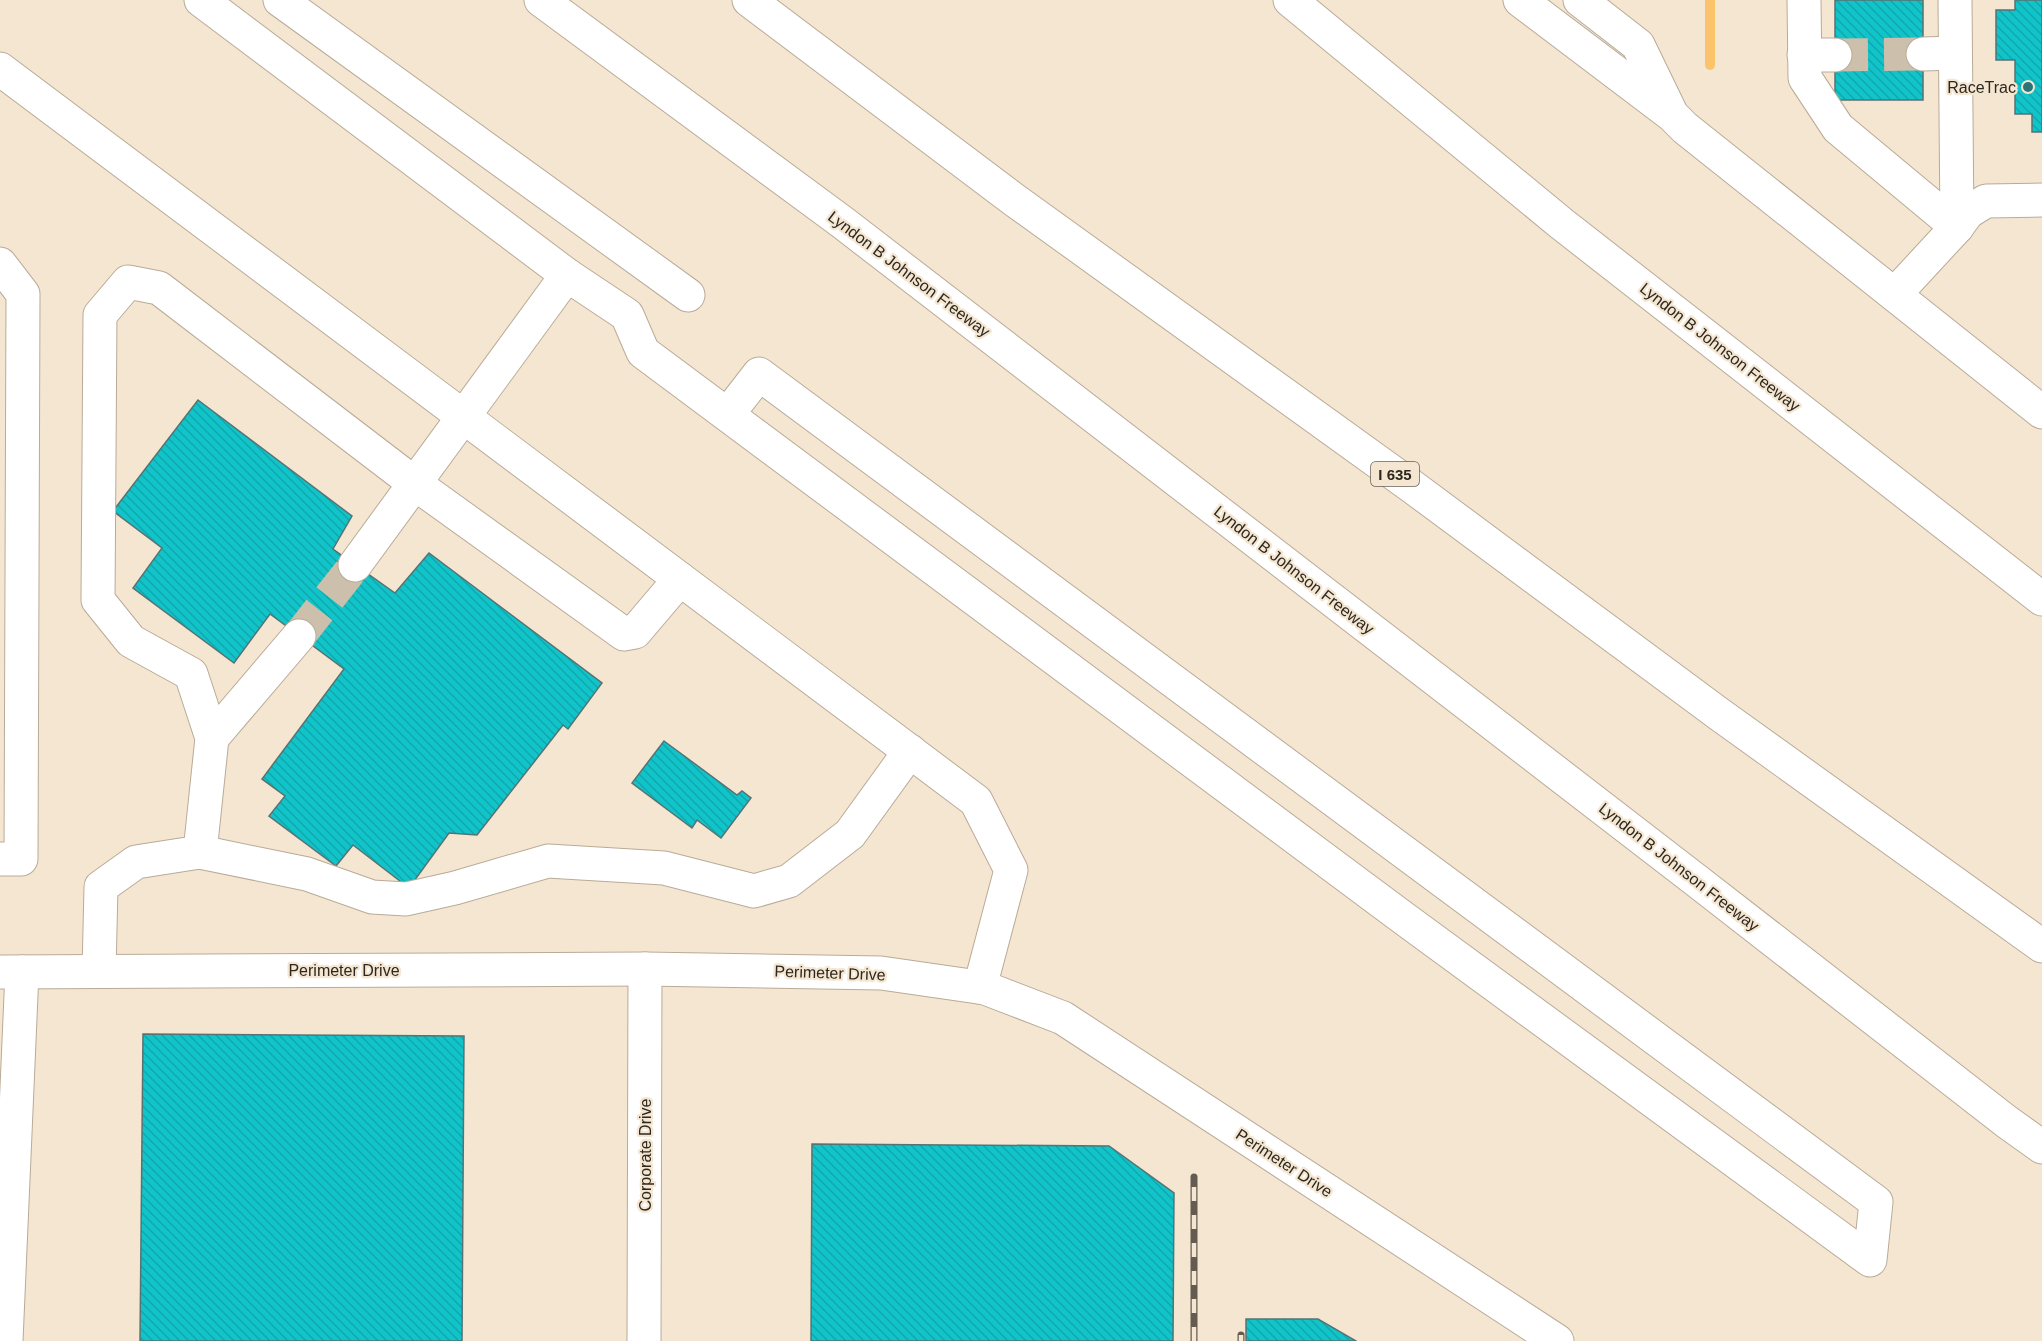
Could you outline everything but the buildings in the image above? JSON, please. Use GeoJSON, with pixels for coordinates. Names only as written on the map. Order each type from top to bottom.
{"type":"FeatureCollection","features":[{"type":"Feature","properties":{"kind":"main road"},"geometry":{"type":"LineString","coordinates":[[201,0],[567,275],[627,315],[644,352],[1392,910],[1870,1260],[1876,1202],[759,374],[728,414]]}},
{"type":"Feature","properties":{"kind":"main road"},"geometry":{"type":"LineString","coordinates":[[280,0],[688,295]]}},
{"type":"Feature","properties":{"kind":"main road","name":"Lyndon B Johnson Freeway"},"geometry":{"type":"LineString","coordinates":[[541,0],[842,222],[2042,1147]]}},
{"type":"Feature","properties":{"kind":"main road","name":"I 635"},"geometry":{"type":"LineString","coordinates":[[749,0],[1012,200],[1410,485],[1719,714],[2042,946]]}},
{"type":"Feature","properties":{"kind":"main road","name":"Lyndon B Johnson Freeway"},"geometry":{"type":"LineString","coordinates":[[1290,0],[1562,224],[2042,598]]}},
{"type":"Feature","properties":{"kind":"main road"},"geometry":{"type":"LineString","coordinates":[[1520,0],[1672,116],[2042,412]]}},
{"type":"Feature","properties":{"kind":"main road"},"geometry":{"type":"LineString","coordinates":[[1580,0],[1638,45],[1672,116]]}},
{"type":"Feature","properties":{"kind":"main road"},"geometry":{"type":"LineString","coordinates":[[1804,0],[1820,55],[1804,78],[1838,128],[1957,227]]}},
{"type":"Feature","properties":{"kind":"main road"},"geometry":{"type":"LineString","coordinates":[[1955,0],[1957,227]]}},
{"type":"Feature","properties":{"kind":"main road"},"geometry":{"type":"LineString","coordinates":[[1923,54],[1955,54]]}},
{"type":"Feature","properties":{"kind":"main road"},"geometry":{"type":"LineString","coordinates":[[0,69],[976,801],[1011,870],[980,987]]}},
{"type":"Feature","properties":{"kind":"main road"},"geometry":{"type":"LineString","coordinates":[[1895,294],[1968,212],[1986,201],[2042,200]]}},
{"type":"Feature","properties":{"kind":"main road"},"geometry":{"type":"LineString","coordinates":[[0,264],[12,294],[21,859],[0,859]]}},
{"type":"Feature","properties":{"kind":"main road"},"geometry":{"type":"LineString","coordinates":[[355,565],[567,275]]}},
{"type":"Feature","properties":{"kind":"main road"},"geometry":{"type":"LineString","coordinates":[[200,852],[212,738],[191,674],[131,641],[98,600],[100,315],[128,282],[159,288],[414,483],[624,634],[635,632],[680,579]]}},
{"type":"Feature","properties":{"kind":"main road"},"geometry":{"type":"LineString","coordinates":[[212,738],[299,636]]}},
{"type":"Feature","properties":{"kind":"main road"},"geometry":{"type":"LineString","coordinates":[[99,971],[101,887],[136,862],[200,852],[307,874],[372,897],[406,899],[455,888],[548,861],[663,868],[754,891],[789,881],[850,834],[910,751]]}},
{"type":"Feature","properties":{"kind":"main road","name":"Perimeter Drive"},"geometry":{"type":"LineString","coordinates":[[11,972],[645,969],[881,973],[980,987],[1063,1018],[1557,1341]]}},
{"type":"Feature","properties":{"kind":"main road","name":"Corporate Drive"},"geometry":{"type":"LineString","coordinates":[[644,1341],[645,969]]}},
{"type":"Feature","properties":{"kind":"main road"},"geometry":{"type":"LineString","coordinates":[[6,1341],[11,972]]}},
{"type":"Feature","properties":{"kind":"waterway"},"geometry":{"type":"LineString","coordinates":[[1710,0],[1710,65]]}},
{"type":"Feature","properties":{"kind":"tunnel"},"geometry":{"type":"LineString","coordinates":[[1835,55],[1923,54]]}},
{"type":"Feature","properties":{"kind":"tunnel"},"geometry":{"type":"LineString","coordinates":[[299,636],[355,565]]}},
{"type":"Feature","properties":{"kind":"railway"},"geometry":{"type":"LineString","coordinates":[[1194,1177],[1194,1341]]}},
{"type":"Feature","properties":{"kind":"railway"},"geometry":{"type":"LineString","coordinates":[[1241,1335],[1241,1341]]}},
{"type":"Feature","properties":{"kind":"place","name":"RaceTrac"},"geometry":{"type":"Point","coordinates":[2028,87]}}]}
